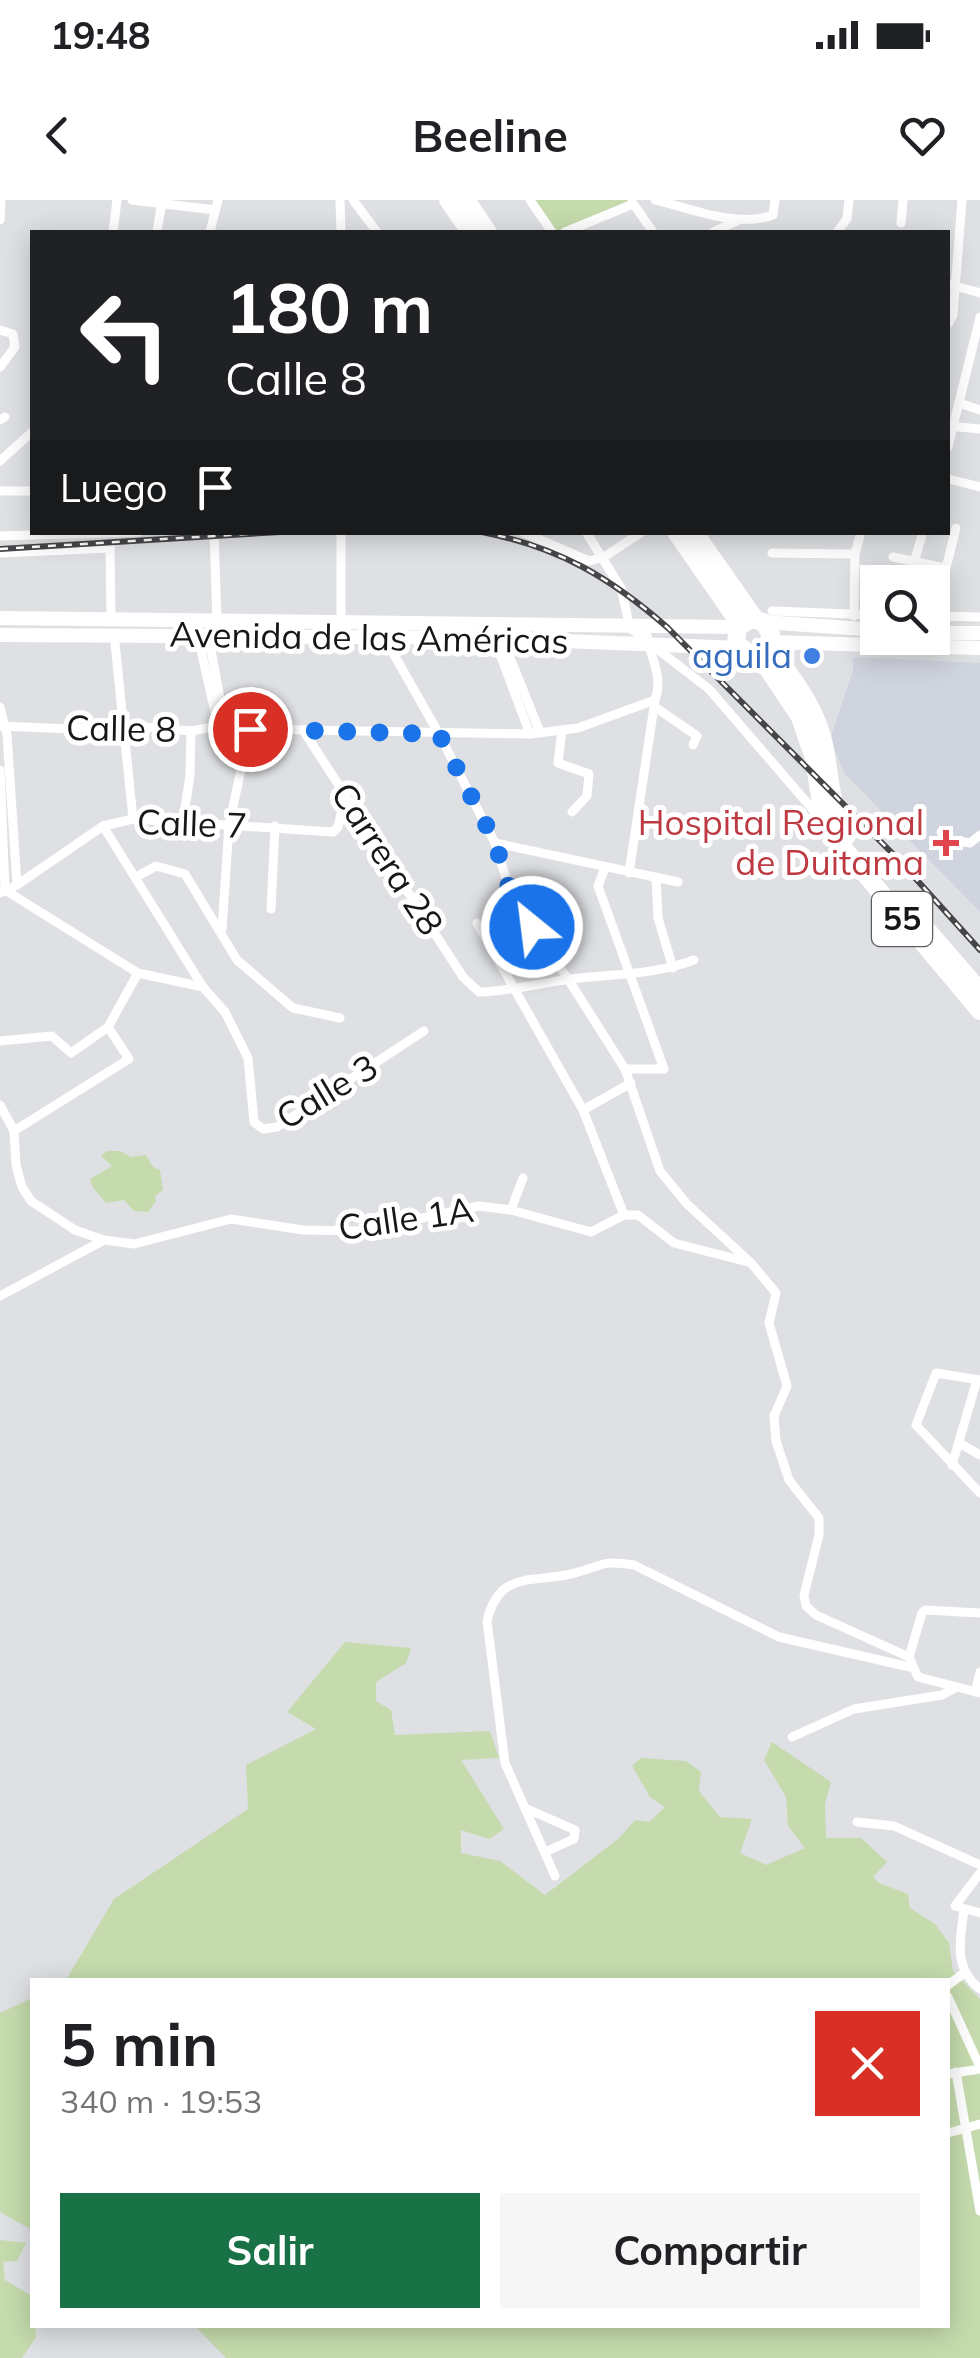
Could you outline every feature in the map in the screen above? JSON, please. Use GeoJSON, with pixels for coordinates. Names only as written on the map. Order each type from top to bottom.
{"type":"FeatureCollection","features":[{"type":"Feature","properties":{"kind":"highway"},"geometry":{"type":"LineString","coordinates":[[448,200],[469,230]]}},
{"type":"Feature","properties":{"kind":"highway"},"geometry":{"type":"LineString","coordinates":[[466,200],[487,230]]}},
{"type":"Feature","properties":{"kind":"highway","name":"55"},"geometry":{"type":"LineString","coordinates":[[679,535],[754,621],[770,630],[758,648]]}},
{"type":"Feature","properties":{"kind":"highway","name":"55"},"geometry":{"type":"LineString","coordinates":[[696,535],[754,621]]}},
{"type":"Feature","properties":{"kind":"highway"},"geometry":{"type":"LineString","coordinates":[[754,621],[735,638],[758,648]]}},
{"type":"Feature","properties":{"kind":"highway","name":"55"},"geometry":{"type":"LineString","coordinates":[[758,648],[800,717],[814,758],[827,824],[841,848],[980,1011]]}},
{"type":"Feature","properties":{"kind":"highway","name":"55"},"geometry":{"type":"LineString","coordinates":[[758,648],[812,710],[822,736],[833,804],[844,832],[980,992]]}},
{"type":"Feature","properties":{"kind":"main road","name":"Avenida de las Américas"},"geometry":{"type":"LineString","coordinates":[[0,618],[384,637],[402,630]]}},
{"type":"Feature","properties":{"kind":"main road","name":"Avenida de las Américas"},"geometry":{"type":"LineString","coordinates":[[207,628],[341,623],[493,635],[641,633],[754,621],[860,623]]}},
{"type":"Feature","properties":{"kind":"main road","name":"Avenida de las Américas"},"geometry":{"type":"LineString","coordinates":[[0,635],[112,626]]}},
{"type":"Feature","properties":{"kind":"main road","name":"Avenida de las Américas"},"geometry":{"type":"LineString","coordinates":[[493,635],[641,633],[758,648],[980,648]]}},
{"type":"Feature","properties":{"kind":"main road"},"geometry":{"type":"LineString","coordinates":[[950,633],[980,633]]}},
{"type":"Feature","properties":{"kind":"street"},"geometry":{"type":"LineString","coordinates":[[0,220],[2,200]]}},
{"type":"Feature","properties":{"kind":"street"},"geometry":{"type":"LineString","coordinates":[[113,230],[116,200]]}},
{"type":"Feature","properties":{"kind":"street"},"geometry":{"type":"LineString","coordinates":[[132,200],[217,205],[211,230]]}},
{"type":"Feature","properties":{"kind":"street"},"geometry":{"type":"LineString","coordinates":[[340,200],[341,230]]}},
{"type":"Feature","properties":{"kind":"street"},"geometry":{"type":"LineString","coordinates":[[353,200],[376,230]]}},
{"type":"Feature","properties":{"kind":"street"},"geometry":{"type":"LineString","coordinates":[[530,200],[551,230]]}},
{"type":"Feature","properties":{"kind":"street"},"geometry":{"type":"LineString","coordinates":[[655,200],[738,221],[756,221],[773,215],[774,200]]}},
{"type":"Feature","properties":{"kind":"street"},"geometry":{"type":"LineString","coordinates":[[839,230],[847,219],[849,200]]}},
{"type":"Feature","properties":{"kind":"street"},"geometry":{"type":"LineString","coordinates":[[901,223],[903,200]]}},
{"type":"Feature","properties":{"kind":"street"},"geometry":{"type":"LineString","coordinates":[[950,319],[962,200]]}},
{"type":"Feature","properties":{"kind":"street"},"geometry":{"type":"LineString","coordinates":[[157,230],[162,201]]}},
{"type":"Feature","properties":{"kind":"street"},"geometry":{"type":"LineString","coordinates":[[569,230],[632,202],[652,230]]}},
{"type":"Feature","properties":{"kind":"street"},"geometry":{"type":"LineString","coordinates":[[718,230],[738,221]]}},
{"type":"Feature","properties":{"kind":"street"},"geometry":{"type":"LineString","coordinates":[[951,284],[980,293]]}},
{"type":"Feature","properties":{"kind":"street"},"geometry":{"type":"LineString","coordinates":[[980,317],[950,426],[980,429]]}},
{"type":"Feature","properties":{"kind":"street"},"geometry":{"type":"LineString","coordinates":[[0,330],[13,334],[14,347],[0,367]]}},
{"type":"Feature","properties":{"kind":"street"},"geometry":{"type":"LineString","coordinates":[[959,403],[980,410]]}},
{"type":"Feature","properties":{"kind":"street"},"geometry":{"type":"LineString","coordinates":[[0,461],[30,434]]}},
{"type":"Feature","properties":{"kind":"street"},"geometry":{"type":"LineString","coordinates":[[950,479],[980,487]]}},
{"type":"Feature","properties":{"kind":"street"},"geometry":{"type":"LineString","coordinates":[[0,492],[30,492]]}},
{"type":"Feature","properties":{"kind":"street"},"geometry":{"type":"LineString","coordinates":[[946,565],[956,528]]}},
{"type":"Feature","properties":{"kind":"street"},"geometry":{"type":"LineString","coordinates":[[0,536],[36,535]]}},
{"type":"Feature","properties":{"kind":"street"},"geometry":{"type":"LineString","coordinates":[[109,535],[112,626],[133,819]]}},
{"type":"Feature","properties":{"kind":"street"},"geometry":{"type":"LineString","coordinates":[[214,535],[207,628],[221,725]]}},
{"type":"Feature","properties":{"kind":"street"},"geometry":{"type":"LineString","coordinates":[[340,535],[341,623]]}},
{"type":"Feature","properties":{"kind":"street"},"geometry":{"type":"LineString","coordinates":[[529,535],[589,561],[604,558],[638,535]]}},
{"type":"Feature","properties":{"kind":"street"},"geometry":{"type":"LineString","coordinates":[[588,535],[621,588],[660,680],[629,873]]}},
{"type":"Feature","properties":{"kind":"street"},"geometry":{"type":"LineString","coordinates":[[860,535],[855,554],[854,621],[860,620]]}},
{"type":"Feature","properties":{"kind":"street"},"geometry":{"type":"LineString","coordinates":[[914,562],[922,535]]}},
{"type":"Feature","properties":{"kind":"street"},"geometry":{"type":"LineString","coordinates":[[0,553],[110,548]]}},
{"type":"Feature","properties":{"kind":"street"},"geometry":{"type":"LineString","coordinates":[[772,552],[855,554]]}},
{"type":"Feature","properties":{"kind":"street"},"geometry":{"type":"LineString","coordinates":[[892,557],[930,565]]}},
{"type":"Feature","properties":{"kind":"street"},"geometry":{"type":"LineString","coordinates":[[950,618],[980,617]]}},
{"type":"Feature","properties":{"kind":"street"},"geometry":{"type":"LineString","coordinates":[[641,633],[709,690],[812,812],[827,824]]}},
{"type":"Feature","properties":{"kind":"street"},"geometry":{"type":"LineString","coordinates":[[493,635],[535,733]]}},
{"type":"Feature","properties":{"kind":"street"},"geometry":{"type":"LineString","coordinates":[[384,637],[495,842],[513,901],[625,1069],[660,1171],[687,1204],[751,1263],[776,1292],[769,1323],[787,1386],[774,1416],[776,1442],[790,1480],[818,1518],[819,1536],[804,1595],[806,1606],[816,1615],[909,1657]]}},
{"type":"Feature","properties":{"kind":"street"},"geometry":{"type":"LineString","coordinates":[[655,704],[697,736],[693,746]]}},
{"type":"Feature","properties":{"kind":"street","name":"Calle 8"},"geometry":{"type":"LineString","coordinates":[[1,720],[70,728],[124,724],[191,731],[221,725],[439,734],[535,733],[578,728],[655,704]]}},
{"type":"Feature","properties":{"kind":"street"},"geometry":{"type":"LineString","coordinates":[[1,720],[17,886]]}},
{"type":"Feature","properties":{"kind":"street"},"geometry":{"type":"LineString","coordinates":[[222,931],[228,825],[250,729]]}},
{"type":"Feature","properties":{"kind":"street","name":"Carrera 28"},"geometry":{"type":"LineString","coordinates":[[303,730],[472,987],[479,992],[514,991]]}},
{"type":"Feature","properties":{"kind":"street"},"geometry":{"type":"LineString","coordinates":[[562,730],[558,764],[589,774],[587,796],[572,812]]}},
{"type":"Feature","properties":{"kind":"street"},"geometry":{"type":"LineString","coordinates":[[183,822],[191,731]]}},
{"type":"Feature","properties":{"kind":"street"},"geometry":{"type":"LineString","coordinates":[[0,770],[2,892],[138,973],[203,987]]}},
{"type":"Feature","properties":{"kind":"street","name":"Calle 7"},"geometry":{"type":"LineString","coordinates":[[2,892],[17,886],[102,826],[133,819],[333,832],[338,828],[346,793]]}},
{"type":"Feature","properties":{"kind":"street"},"geometry":{"type":"LineString","coordinates":[[102,826],[203,987]]}},
{"type":"Feature","properties":{"kind":"street"},"geometry":{"type":"LineString","coordinates":[[271,909],[280,827]]}},
{"type":"Feature","properties":{"kind":"street"},"geometry":{"type":"LineString","coordinates":[[942,832],[951,840],[970,843],[980,835]]}},
{"type":"Feature","properties":{"kind":"street"},"geometry":{"type":"LineString","coordinates":[[495,842],[678,882]]}},
{"type":"Feature","properties":{"kind":"street"},"geometry":{"type":"LineString","coordinates":[[136,877],[156,866],[185,874],[237,960],[293,1008],[340,1018]]}},
{"type":"Feature","properties":{"kind":"street"},"geometry":{"type":"LineString","coordinates":[[605,868],[598,886],[664,1069],[625,1069]]}},
{"type":"Feature","properties":{"kind":"street"},"geometry":{"type":"LineString","coordinates":[[656,878],[658,918],[674,968]]}},
{"type":"Feature","properties":{"kind":"street"},"geometry":{"type":"LineString","coordinates":[[476,923],[583,1110],[624,1215],[638,1215],[674,1242],[751,1263]]}},
{"type":"Feature","properties":{"kind":"street"},"geometry":{"type":"LineString","coordinates":[[514,991],[568,979],[674,968],[694,960]]}},
{"type":"Feature","properties":{"kind":"street"},"geometry":{"type":"LineString","coordinates":[[0,1041],[52,1036],[72,1053],[108,1027],[138,973]]}},
{"type":"Feature","properties":{"kind":"street","name":"Calle 3"},"geometry":{"type":"LineString","coordinates":[[203,987],[225,1012],[248,1058],[254,1122],[264,1130],[277,1128],[424,1031]]}},
{"type":"Feature","properties":{"kind":"street"},"geometry":{"type":"LineString","coordinates":[[14,1131],[130,1059],[108,1027]]}},
{"type":"Feature","properties":{"kind":"street"},"geometry":{"type":"LineString","coordinates":[[583,1110],[631,1083]]}},
{"type":"Feature","properties":{"kind":"street"},"geometry":{"type":"LineString","coordinates":[[0,1105],[14,1131],[16,1165],[31,1201],[75,1230],[104,1240]]}},
{"type":"Feature","properties":{"kind":"street"},"geometry":{"type":"LineString","coordinates":[[511,1210],[523,1178]]}},
{"type":"Feature","properties":{"kind":"street","name":"Calle 1A"},"geometry":{"type":"LineString","coordinates":[[0,1296],[104,1240],[134,1244],[231,1219],[303,1230],[361,1232],[479,1206],[511,1210],[591,1232],[624,1215]]}},
{"type":"Feature","properties":{"kind":"street"},"geometry":{"type":"LineString","coordinates":[[952,1465],[979,1380],[936,1373],[916,1424],[952,1465],[980,1492]]}},
{"type":"Feature","properties":{"kind":"street"},"geometry":{"type":"LineString","coordinates":[[959,1443],[980,1455]]}},
{"type":"Feature","properties":{"kind":"street"},"geometry":{"type":"LineString","coordinates":[[555,1876],[505,1764],[487,1620],[490,1606],[498,1596],[524,1578],[570,1574],[608,1561],[634,1566],[779,1637],[914,1668]]}},
{"type":"Feature","properties":{"kind":"street"},"geometry":{"type":"LineString","coordinates":[[980,1613],[925,1610],[909,1657],[918,1677],[978,1692],[980,1672]]}},
{"type":"Feature","properties":{"kind":"street"},"geometry":{"type":"LineString","coordinates":[[792,1738],[854,1709],[930,1698],[957,1687]]}},
{"type":"Feature","properties":{"kind":"street"},"geometry":{"type":"LineString","coordinates":[[525,1808],[575,1830],[574,1839],[545,1852]]}},
{"type":"Feature","properties":{"kind":"street"},"geometry":{"type":"LineString","coordinates":[[857,1822],[894,1826],[980,1865]]}},
{"type":"Feature","properties":{"kind":"street"},"geometry":{"type":"LineString","coordinates":[[980,1873],[960,1908],[959,1950],[963,1974],[980,1989]]}},
{"type":"Feature","properties":{"kind":"street"},"geometry":{"type":"LineString","coordinates":[[960,1908],[980,1913]]}},
{"type":"Feature","properties":{"kind":"street"},"geometry":{"type":"LineString","coordinates":[[950,1984],[963,1974]]}},
{"type":"Feature","properties":{"kind":"street"},"geometry":{"type":"LineString","coordinates":[[950,2001],[980,2068],[952,2073],[980,2211]]}},
{"type":"Feature","properties":{"kind":"street"},"geometry":{"type":"LineString","coordinates":[[950,2132],[980,2124]]}},
{"type":"Feature","properties":{"kind":"shaded area","name":"Hospital Regional de Duitama"},"geometry":{"type":"Polygon","coordinates":[[[853,657],[980,663],[980,912],[845,774],[830,739],[853,670],[853,657]]]}},
{"type":"Feature","properties":{"kind":"green space"},"geometry":{"type":"Polygon","coordinates":[[[532,200],[629,202],[559,230],[553,230],[532,200]]]}},
{"type":"Feature","properties":{"kind":"green space"},"geometry":{"type":"Polygon","coordinates":[[[107,1151],[120,1151],[131,1157],[146,1155],[153,1167],[160,1170],[163,1190],[155,1196],[148,1212],[134,1211],[124,1200],[106,1203],[93,1188],[90,1179],[112,1166],[101,1156],[107,1151]]]}},
{"type":"Feature","properties":{"kind":"green space"},"geometry":{"type":"Polygon","coordinates":[[[345,1642],[411,1648],[406,1663],[376,1682],[376,1701],[391,1710],[395,1735],[490,1731],[499,1758],[461,1760],[504,1829],[489,1839],[461,1830],[461,1853],[500,1861],[545,1895],[618,1839],[635,1820],[649,1822],[665,1807],[650,1797],[632,1766],[641,1758],[686,1761],[701,1772],[699,1791],[720,1817],[752,1819],[740,1853],[766,1865],[805,1848],[788,1826],[786,1797],[764,1760],[772,1742],[831,1782],[825,1804],[826,1838],[861,1838],[887,1862],[873,1877],[908,1894],[910,1908],[935,1924],[949,1943],[953,1971],[980,1999],[980,2358],[226,2358],[197,2328],[950,2328],[950,1978],[67,1978],[114,1899],[248,1809],[246,1765],[316,1729],[287,1712],[345,1642]]]}},
{"type":"Feature","properties":{"kind":"green space"},"geometry":{"type":"Polygon","coordinates":[[[30,1999],[30,2229],[0,2212],[0,2013],[30,1999]]]}},
{"type":"Feature","properties":{"kind":"green space"},"geometry":{"type":"Polygon","coordinates":[[[0,2240],[26,2243],[17,2261],[3,2262],[5,2280],[30,2295],[30,2328],[35,2328],[36,2337],[22,2358],[0,2358],[0,2240]]]}},
{"type":"Feature","properties":{"kind":"railway"},"geometry":{"type":"LineString","coordinates":[[0,549],[231,535]]}},
{"type":"Feature","properties":{"kind":"railway"},"geometry":{"type":"LineString","coordinates":[[496,535],[535,546],[582,567],[668,628],[898,859],[980,950]]}},
{"type":"Feature","properties":{"kind":"place","name":"aguila"},"geometry":{"type":"Point","coordinates":[812,656]}},
{"type":"Feature","properties":{"kind":"place","name":"Hospital Regional de Duitama"},"geometry":{"type":"Point","coordinates":[946,843]}},
{"type":"Feature","properties":{"kind":"route"},"geometry":{"type":"LineString","coordinates":[[250,729],[439,734],[495,842],[513,901],[532,927]]}}]}
